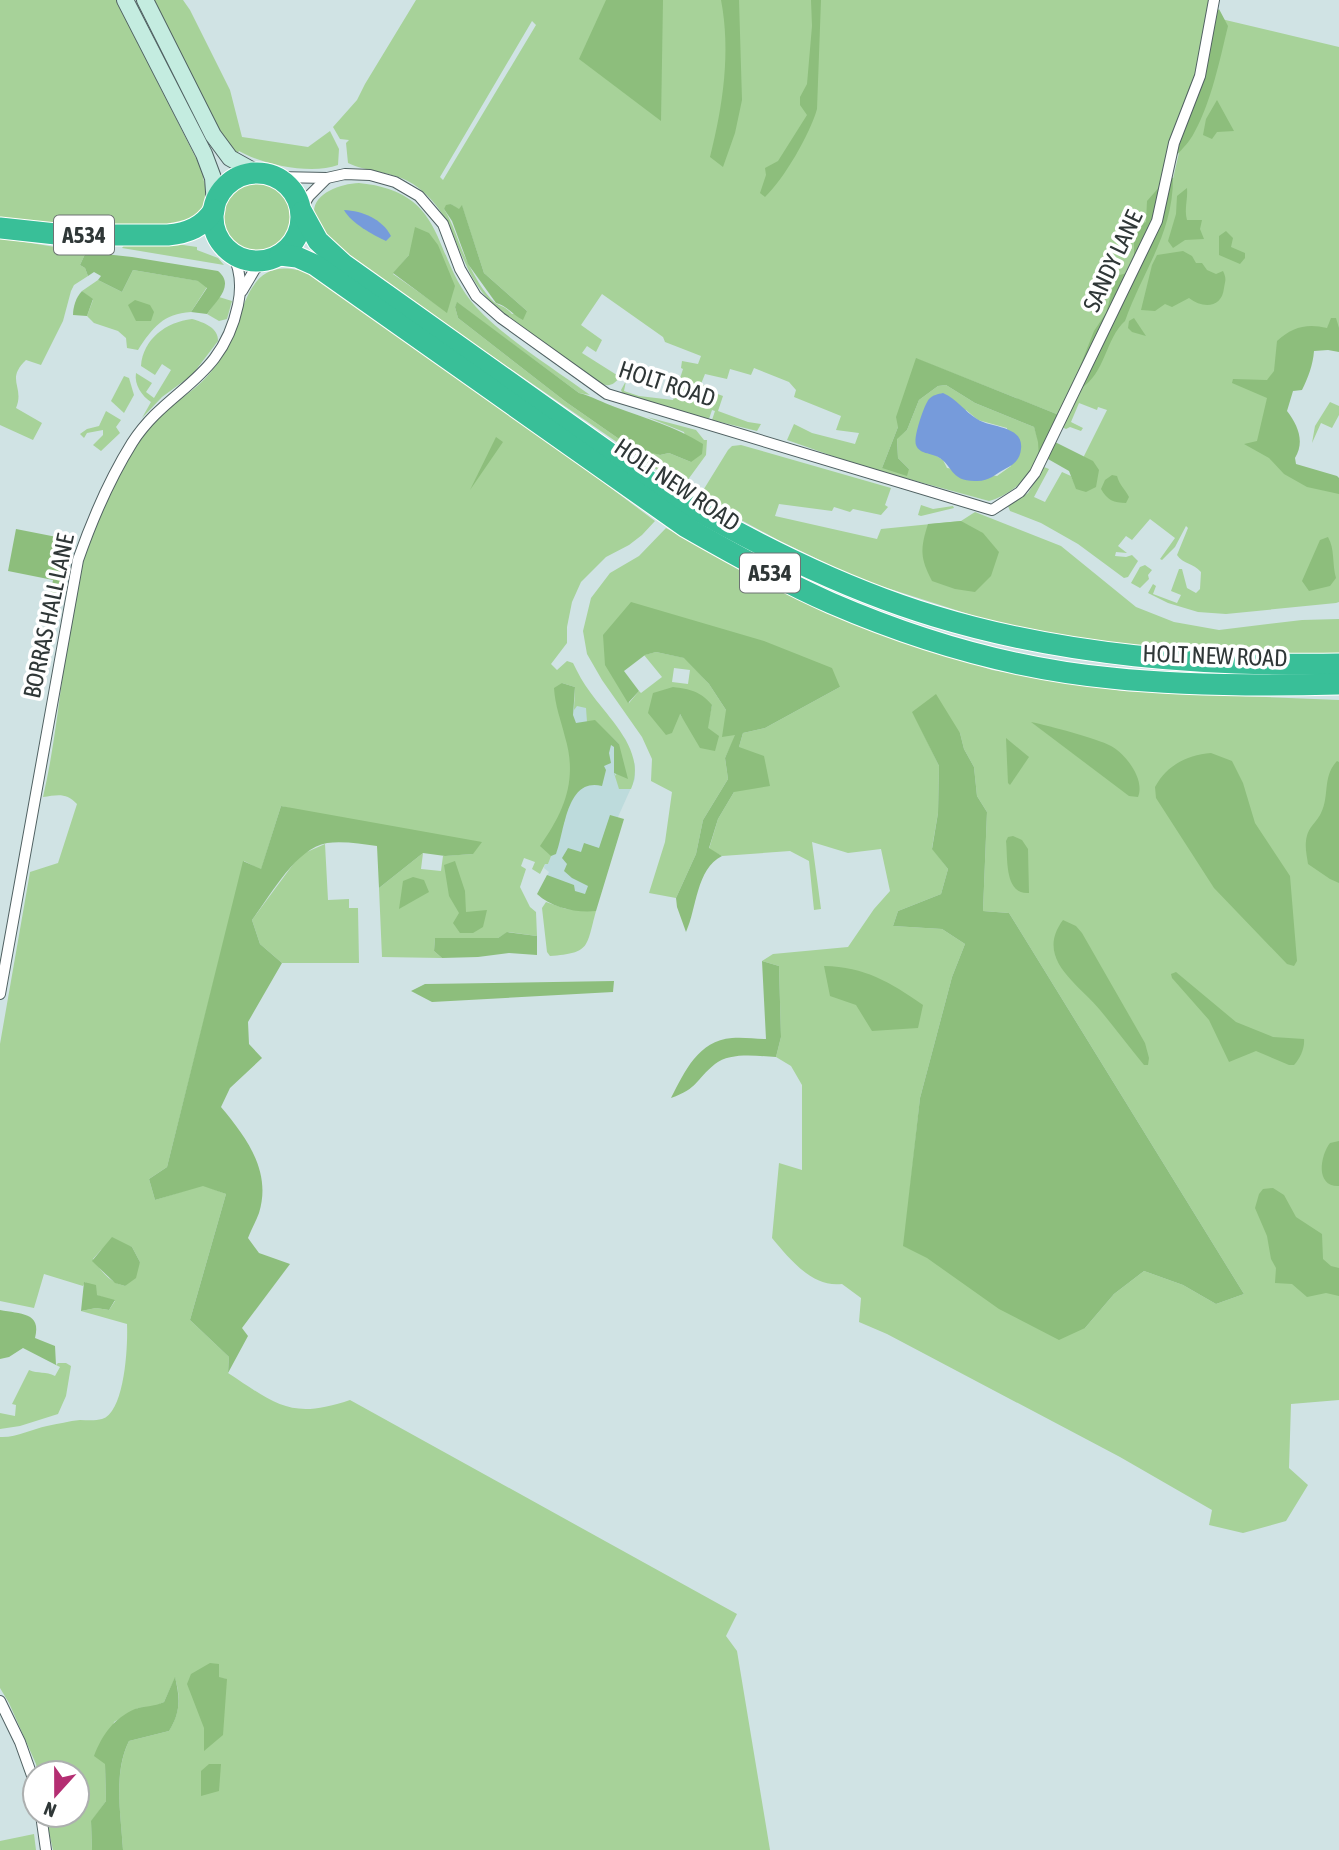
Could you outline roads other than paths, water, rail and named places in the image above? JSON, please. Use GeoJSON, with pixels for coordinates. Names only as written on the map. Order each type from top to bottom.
{"type":"FeatureCollection","features":[{"type":"Feature","properties":{"kind":"highway"},"geometry":{"type":"LineString","coordinates":[[244,175],[267,175],[295,193],[301,211],[301,225],[290,247],[274,258],[254,261],[231,252],[218,236],[214,226],[214,207],[224,187],[233,180],[244,175]]}},
{"type":"Feature","properties":{"kind":"highway","name":"A534"},"geometry":{"type":"LineString","coordinates":[[168,235],[195,228],[207,219],[214,207]]}},
{"type":"Feature","properties":{"kind":"highway","name":"HOLT NEW ROAD"},"geometry":{"type":"LineString","coordinates":[[301,211],[318,241],[343,264],[660,489],[705,515],[857,588],[934,616],[1011,636],[1086,651],[1229,663],[1339,664]]}},
{"type":"Feature","properties":{"kind":"highway","name":"A534"},"geometry":{"type":"LineString","coordinates":[[0,228],[65,235],[168,235],[231,252]]}},
{"type":"Feature","properties":{"kind":"highway","name":"HOLT NEW ROAD"},"geometry":{"type":"LineString","coordinates":[[274,258],[297,257],[315,265],[686,527],[746,562],[831,603],[900,629],[965,649],[1033,665],[1110,678],[1236,685],[1339,684]]}},
{"type":"Feature","properties":{"kind":"street"},"geometry":{"type":"LineString","coordinates":[[125,0],[204,154],[213,178],[214,207]]}},
{"type":"Feature","properties":{"kind":"street"},"geometry":{"type":"LineString","coordinates":[[145,0],[213,135],[230,158],[267,175]]}},
{"type":"Feature","properties":{"kind":"street","name":"SANDY LANE"},"geometry":{"type":"LineString","coordinates":[[992,510],[1020,492],[1035,473],[1157,220],[1174,143],[1200,76],[1214,0]]}},
{"type":"Feature","properties":{"kind":"street","name":"HOLT ROAD"},"geometry":{"type":"LineString","coordinates":[[267,175],[327,178],[345,174],[370,174],[419,195],[443,224],[460,269],[476,296],[589,384],[607,394],[992,510]]}},
{"type":"Feature","properties":{"kind":"street"},"geometry":{"type":"LineString","coordinates":[[301,211],[309,196],[327,178]]}},
{"type":"Feature","properties":{"kind":"street","name":"BORRAS HALL LANE"},"geometry":{"type":"LineString","coordinates":[[0,994],[78,560],[105,493],[133,442],[157,412],[199,377],[222,350],[235,323],[241,293],[240,273],[231,252]]}},
{"type":"Feature","properties":{"kind":"street","name":"BORRAS HALL LANE"},"geometry":{"type":"LineString","coordinates":[[241,293],[250,276],[274,258]]}},
{"type":"Feature","properties":{"kind":"street"},"geometry":{"type":"LineString","coordinates":[[0,1701],[26,1759]]}},
{"type":"Feature","properties":{"kind":"street"},"geometry":{"type":"LineString","coordinates":[[43,1829],[46,1850]]}},
{"type":"Feature","properties":{"kind":"water"},"geometry":{"type":"Polygon","coordinates":[[[344,210],[371,217],[383,225],[391,236],[386,241],[375,235],[357,224],[344,210]]]}},
{"type":"Feature","properties":{"kind":"water"},"geometry":{"type":"Polygon","coordinates":[[[943,393],[977,419],[1017,435],[1021,441],[1021,449],[1016,461],[989,479],[968,481],[957,476],[943,460],[920,450],[915,441],[924,408],[931,398],[943,393]]]}}]}
